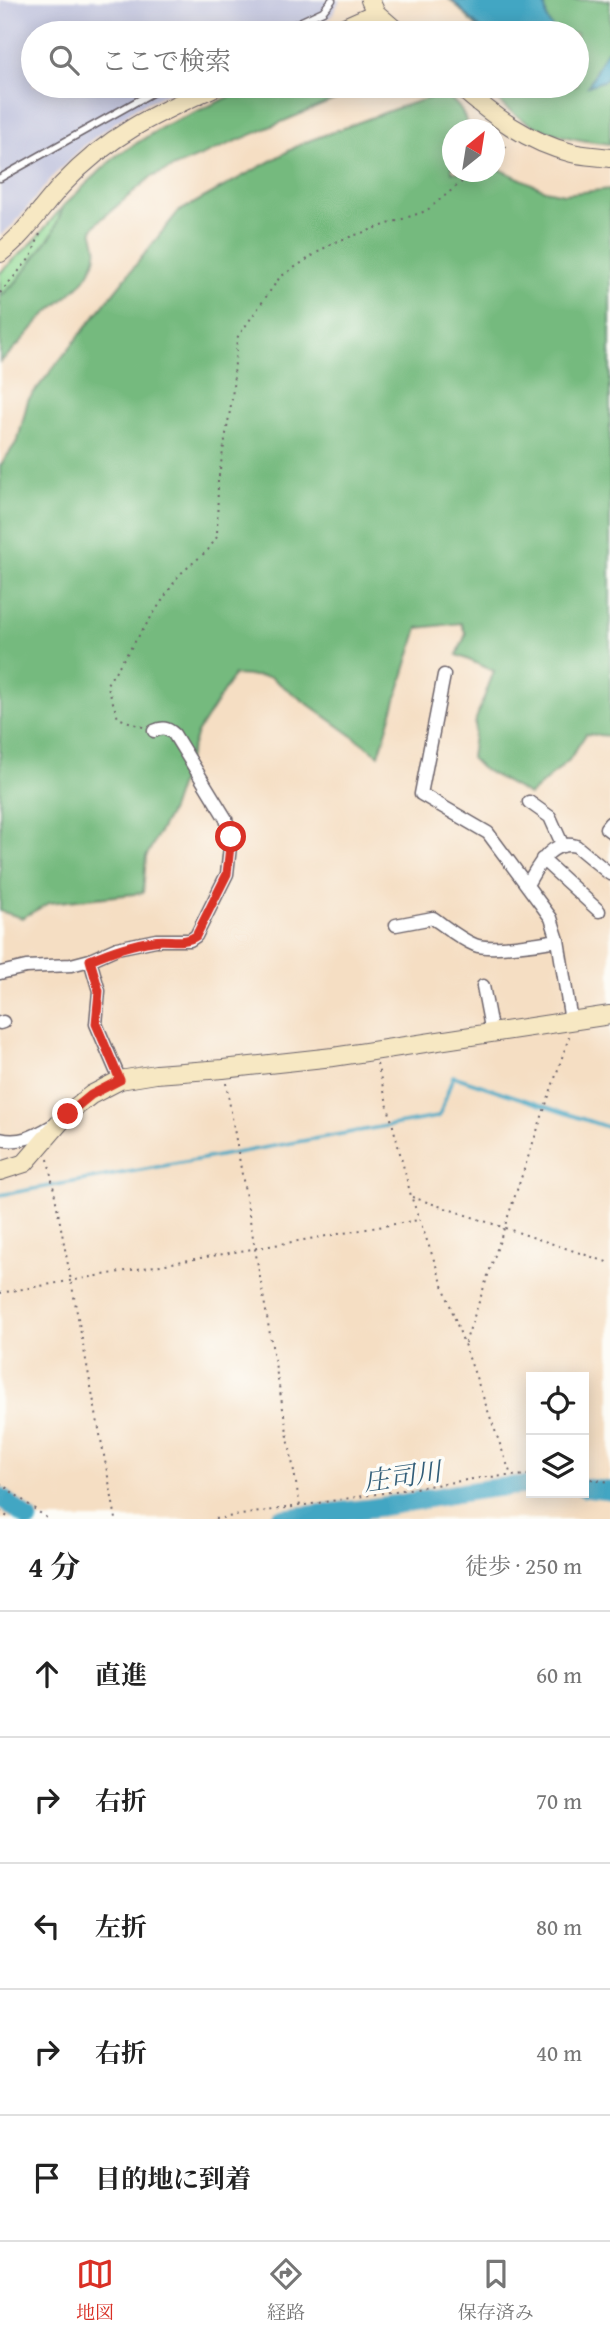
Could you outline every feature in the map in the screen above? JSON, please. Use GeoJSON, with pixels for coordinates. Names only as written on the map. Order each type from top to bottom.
{"type":"FeatureCollection","features":[{"type":"Feature","properties":{"kind":"street"},"geometry":{"type":"LineString","coordinates":[[356,21],[376,11]]}},
{"type":"Feature","properties":{"kind":"street"},"geometry":{"type":"LineString","coordinates":[[0,253],[32,223],[61,186],[118,135],[147,117],[189,98]]}},
{"type":"Feature","properties":{"kind":"street"},"geometry":{"type":"LineString","coordinates":[[473,98],[490,113],[530,138],[572,153],[610,158]]}},
{"type":"Feature","properties":{"kind":"street"},"geometry":{"type":"LineString","coordinates":[[444,675],[421,794],[488,833],[528,883],[551,918],[558,940],[573,1020]]}},
{"type":"Feature","properties":{"kind":"street"},"geometry":{"type":"LineString","coordinates":[[0,972],[26,967],[71,965],[117,948],[156,940],[190,940],[196,936],[227,874],[231,837],[226,819],[174,734],[167,729],[154,731]]}},
{"type":"Feature","properties":{"kind":"street"},"geometry":{"type":"LineString","coordinates":[[529,802],[550,817],[563,846]]}},
{"type":"Feature","properties":{"kind":"street"},"geometry":{"type":"LineString","coordinates":[[610,823],[606,828],[610,831]]}},
{"type":"Feature","properties":{"kind":"street"},"geometry":{"type":"LineString","coordinates":[[528,883],[542,859],[563,846],[576,846],[610,874]]}},
{"type":"Feature","properties":{"kind":"street"},"geometry":{"type":"LineString","coordinates":[[542,859],[599,911]]}},
{"type":"Feature","properties":{"kind":"street"},"geometry":{"type":"LineString","coordinates":[[396,925],[433,918],[474,944],[484,947],[527,946],[558,940]]}},
{"type":"Feature","properties":{"kind":"street"},"geometry":{"type":"LineString","coordinates":[[90,960],[99,991],[96,1024],[120,1080]]}},
{"type":"Feature","properties":{"kind":"street"},"geometry":{"type":"LineString","coordinates":[[483,986],[492,1033]]}},
{"type":"Feature","properties":{"kind":"street"},"geometry":{"type":"LineString","coordinates":[[0,1139],[17,1142],[38,1134],[63,1119],[91,1095],[120,1080],[373,1052],[610,1014]]}},
{"type":"Feature","properties":{"kind":"street"},"geometry":{"type":"LineString","coordinates":[[0,1171],[25,1163],[63,1119]]}},
{"type":"Feature","properties":{"kind":"lane"},"geometry":{"type":"LineString","coordinates":[[302,21],[323,11],[332,0]]}},
{"type":"Feature","properties":{"kind":"lane"},"geometry":{"type":"LineString","coordinates":[[0,178],[143,98]]}},
{"type":"Feature","properties":{"kind":"path"},"geometry":{"type":"LineString","coordinates":[[505,149],[514,142]]}},
{"type":"Feature","properties":{"kind":"path"},"geometry":{"type":"LineString","coordinates":[[154,731],[118,718],[107,684],[179,575],[208,550],[217,537],[218,481],[232,399],[237,338],[280,277],[332,243],[426,211],[462,182]]}},
{"type":"Feature","properties":{"kind":"path"},"geometry":{"type":"LineString","coordinates":[[0,293],[31,257],[38,244],[41,229]]}},
{"type":"Feature","properties":{"kind":"path"},"geometry":{"type":"LineString","coordinates":[[464,1345],[573,1020]]}},
{"type":"Feature","properties":{"kind":"path"},"geometry":{"type":"LineString","coordinates":[[373,1052],[411,1196],[511,1475]]}},
{"type":"Feature","properties":{"kind":"path"},"geometry":{"type":"LineString","coordinates":[[223,1069],[300,1506]]}},
{"type":"Feature","properties":{"kind":"path"},"geometry":{"type":"LineString","coordinates":[[45,1141],[116,1519]]}},
{"type":"Feature","properties":{"kind":"path"},"geometry":{"type":"LineString","coordinates":[[411,1196],[610,1263]]}},
{"type":"Feature","properties":{"kind":"path"},"geometry":{"type":"LineString","coordinates":[[0,1293],[419,1220]]}},
{"type":"Feature","properties":{"kind":"path"},"geometry":{"type":"LineString","coordinates":[[215,1519],[486,1477],[526,1475]]}},
{"type":"Feature","properties":{"kind":"path"},"geometry":{"type":"LineString","coordinates":[[589,1479],[610,1482]]}},
{"type":"Feature","properties":{"kind":"path"},"geometry":{"type":"LineString","coordinates":[[0,1483],[48,1519]]}},
{"type":"Feature","properties":{"kind":"path"},"geometry":{"type":"LineString","coordinates":[[0,1511],[10,1519]]}},
{"type":"Feature","properties":{"kind":"shaded area"},"geometry":{"type":"Polygon","coordinates":[[[0,0],[340,0],[332,16],[323,21],[21,21],[21,98],[157,98],[137,107],[87,143],[55,174],[14,224],[0,236],[0,0]]]}},
{"type":"Feature","properties":{"kind":"green space"},"geometry":{"type":"Polygon","coordinates":[[[451,0],[610,0],[610,144],[567,137],[540,128],[515,115],[497,98],[589,98],[589,21],[471,21],[451,0]]]}},
{"type":"Feature","properties":{"kind":"green space"},"geometry":{"type":"Polygon","coordinates":[[[227,98],[339,98],[151,177],[92,230],[96,254],[85,279],[42,318],[0,362],[0,297],[17,281],[53,233],[64,205],[116,156],[166,125],[227,98]]]}},
{"type":"Feature","properties":{"kind":"green space"},"geometry":{"type":"Polygon","coordinates":[[[429,98],[448,98],[459,107],[466,119],[442,119],[442,182],[505,182],[505,172],[545,190],[564,194],[610,189],[610,736],[586,734],[569,760],[529,795],[481,768],[471,758],[476,719],[494,671],[457,655],[466,634],[461,623],[418,628],[379,755],[270,677],[234,675],[197,733],[171,810],[146,857],[143,893],[49,903],[22,918],[0,911],[0,466],[18,440],[28,400],[178,212],[303,143],[397,108],[429,98]]]}},
{"type":"Feature","properties":{"kind":"green space"},"geometry":{"type":"Polygon","coordinates":[[[64,205],[53,233],[17,281],[0,297],[0,273],[35,240],[64,205]]]}},
{"type":"Feature","properties":{"kind":"water"},"geometry":{"type":"Polygon","coordinates":[[[452,0],[544,0],[548,21],[473,21],[452,0]]]}},
{"type":"Feature","properties":{"kind":"water"},"geometry":{"type":"Polygon","coordinates":[[[606,51],[610,53],[610,72],[606,80],[589,84],[606,51]]]}},
{"type":"Feature","properties":{"kind":"waterway"},"geometry":{"type":"LineString","coordinates":[[0,1195],[437,1117],[453,1076],[610,1128]]}},
{"type":"Feature","properties":{"kind":"waterway","name":"庄司川"},"geometry":{"type":"LineString","coordinates":[[280,1519],[526,1485]]}},
{"type":"Feature","properties":{"kind":"waterway","name":"庄司川"},"geometry":{"type":"LineString","coordinates":[[589,1489],[610,1491]]}},
{"type":"Feature","properties":{"kind":"waterway","name":"庄司川"},"geometry":{"type":"LineString","coordinates":[[0,1497],[29,1519]]}},
{"type":"Feature","properties":{"kind":"route"},"geometry":{"type":"LineString","coordinates":[[68,1114],[91,1095],[120,1080],[96,1024],[99,991],[90,960],[117,948],[156,940],[179,942],[196,936],[227,874],[231,837]]}}]}
